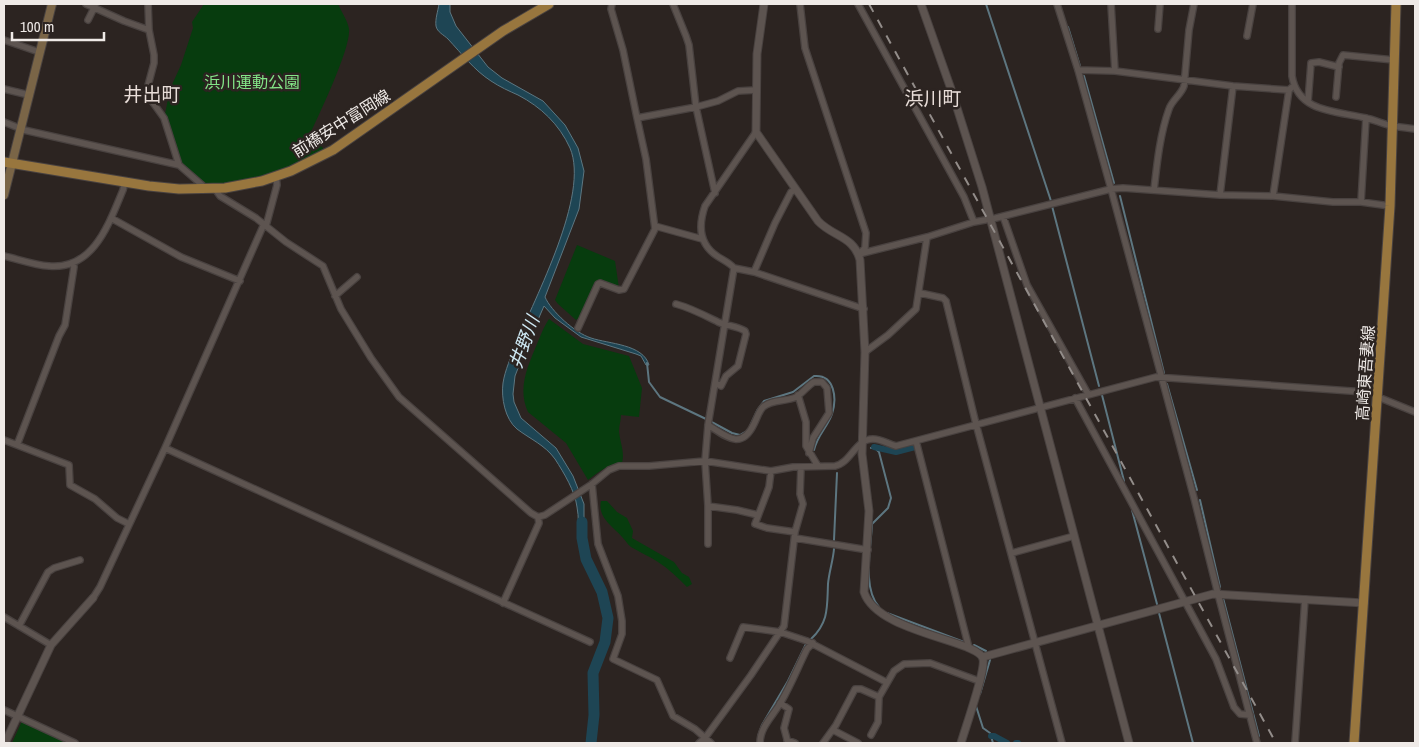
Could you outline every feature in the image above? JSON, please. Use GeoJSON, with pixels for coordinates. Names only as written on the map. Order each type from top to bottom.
{"type":"FeatureCollection","features":[{"type":"Feature","properties":{"kind":"main road"},"geometry":{"type":"LineString","coordinates":[[4,195],[8,163],[29,96],[52,4]]}},
{"type":"Feature","properties":{"kind":"main road","name":"前橋安中富岡線"},"geometry":{"type":"LineString","coordinates":[[8,163],[165,188],[210,189],[250,184],[291,171],[333,150],[512,26],[549,4]]}},
{"type":"Feature","properties":{"kind":"main road","name":"高崎東吾妻線"},"geometry":{"type":"LineString","coordinates":[[1354,743],[1379,395],[1390,206],[1396,4]]}},
{"type":"Feature","properties":{"kind":"street"},"geometry":{"type":"LineString","coordinates":[[86,4],[95,6],[124,21],[149,30]]}},
{"type":"Feature","properties":{"kind":"street"},"geometry":{"type":"LineString","coordinates":[[148,4],[150,7],[149,30],[154,63],[146,93],[166,122],[179,165]]}},
{"type":"Feature","properties":{"kind":"street"},"geometry":{"type":"LineString","coordinates":[[576,327],[598,284],[600,283],[619,290],[624,288],[654,232],[655,226],[646,159],[623,50],[611,9],[612,4]]}},
{"type":"Feature","properties":{"kind":"street"},"geometry":{"type":"LineString","coordinates":[[673,4],[686,36],[696,107],[715,192]]}},
{"type":"Feature","properties":{"kind":"street"},"geometry":{"type":"LineString","coordinates":[[764,4],[758,54],[756,132],[795,190],[822,225],[850,242],[859,254],[864,309],[865,352],[862,442],[869,511],[864,592],[869,602],[878,612],[898,622],[969,648],[983,657],[979,682],[961,743]]}},
{"type":"Feature","properties":{"kind":"street"},"geometry":{"type":"LineString","coordinates":[[800,4],[805,48],[866,233],[865,248],[859,254]]}},
{"type":"Feature","properties":{"kind":"street"},"geometry":{"type":"LineString","coordinates":[[858,4],[964,197],[974,222]]}},
{"type":"Feature","properties":{"kind":"street"},"geometry":{"type":"LineString","coordinates":[[921,4],[951,89],[990,219],[1129,743]]}},
{"type":"Feature","properties":{"kind":"street"},"geometry":{"type":"LineString","coordinates":[[1057,4],[1078,70],[1111,189],[1259,743]]}},
{"type":"Feature","properties":{"kind":"street"},"geometry":{"type":"LineString","coordinates":[[1111,4],[1115,71]]}},
{"type":"Feature","properties":{"kind":"street"},"geometry":{"type":"LineString","coordinates":[[1158,29],[1160,4]]}},
{"type":"Feature","properties":{"kind":"street"},"geometry":{"type":"LineString","coordinates":[[1154,190],[1158,156],[1168,112],[1172,103],[1182,93],[1185,81],[1189,30],[1194,4]]}},
{"type":"Feature","properties":{"kind":"street"},"geometry":{"type":"LineString","coordinates":[[1247,36],[1253,4]]}},
{"type":"Feature","properties":{"kind":"street"},"geometry":{"type":"LineString","coordinates":[[1292,4],[1291,42],[1294,85],[1298,94],[1320,108],[1366,118],[1391,126],[1415,129]]}},
{"type":"Feature","properties":{"kind":"street"},"geometry":{"type":"LineString","coordinates":[[88,20],[95,6]]}},
{"type":"Feature","properties":{"kind":"street"},"geometry":{"type":"LineString","coordinates":[[4,40],[39,52]]}},
{"type":"Feature","properties":{"kind":"street"},"geometry":{"type":"LineString","coordinates":[[1336,97],[1339,67],[1341,58],[1344,55],[1394,60]]}},
{"type":"Feature","properties":{"kind":"street"},"geometry":{"type":"LineString","coordinates":[[1308,102],[1311,63],[1319,62],[1339,67]]}},
{"type":"Feature","properties":{"kind":"street"},"geometry":{"type":"LineString","coordinates":[[1078,70],[1115,71],[1185,81],[1289,90]]}},
{"type":"Feature","properties":{"kind":"street"},"geometry":{"type":"LineString","coordinates":[[1273,196],[1289,90],[1294,85]]}},
{"type":"Feature","properties":{"kind":"street"},"geometry":{"type":"LineString","coordinates":[[1220,195],[1233,86]]}},
{"type":"Feature","properties":{"kind":"street"},"geometry":{"type":"LineString","coordinates":[[4,89],[29,96]]}},
{"type":"Feature","properties":{"kind":"street"},"geometry":{"type":"LineString","coordinates":[[637,118],[696,107],[718,101],[738,91],[756,90]]}},
{"type":"Feature","properties":{"kind":"street"},"geometry":{"type":"LineString","coordinates":[[1361,202],[1366,118]]}},
{"type":"Feature","properties":{"kind":"street"},"geometry":{"type":"LineString","coordinates":[[4,122],[20,128],[179,165],[202,185],[265,225],[286,242],[323,266],[340,310],[370,358],[399,397],[531,513],[538,517],[545,515],[585,490],[609,470],[619,466],[705,462],[771,471],[839,465],[862,442],[872,439],[896,446],[1088,394],[1161,377],[1379,395],[1415,412]]}},
{"type":"Feature","properties":{"kind":"street"},"geometry":{"type":"LineString","coordinates":[[756,132],[703,212],[702,239],[706,248],[734,268],[754,272],[864,309]]}},
{"type":"Feature","properties":{"kind":"street"},"geometry":{"type":"LineString","coordinates":[[5,743],[51,645],[100,587],[265,225],[277,185],[276,176]]}},
{"type":"Feature","properties":{"kind":"street"},"geometry":{"type":"LineString","coordinates":[[4,256],[44,266],[61,266],[73,262],[98,242],[111,218],[125,182]]}},
{"type":"Feature","properties":{"kind":"street"},"geometry":{"type":"LineString","coordinates":[[859,254],[927,237],[974,222],[1111,189],[1123,188],[1220,195],[1273,196],[1333,202],[1361,202],[1390,206]]}},
{"type":"Feature","properties":{"kind":"street"},"geometry":{"type":"LineString","coordinates":[[754,272],[775,223],[792,192],[795,190]]}},
{"type":"Feature","properties":{"kind":"street"},"geometry":{"type":"LineString","coordinates":[[1003,216],[1027,285],[1088,394]]}},
{"type":"Feature","properties":{"kind":"street"},"geometry":{"type":"LineString","coordinates":[[111,218],[181,257],[240,281]]}},
{"type":"Feature","properties":{"kind":"street"},"geometry":{"type":"LineString","coordinates":[[655,226],[702,239]]}},
{"type":"Feature","properties":{"kind":"street"},"geometry":{"type":"LineString","coordinates":[[865,352],[888,335],[916,309],[920,293],[927,237]]}},
{"type":"Feature","properties":{"kind":"street"},"geometry":{"type":"LineString","coordinates":[[17,445],[55,345],[65,325],[74,267],[73,262]]}},
{"type":"Feature","properties":{"kind":"street"},"geometry":{"type":"LineString","coordinates":[[708,544],[705,462],[708,424],[734,268]]}},
{"type":"Feature","properties":{"kind":"street"},"geometry":{"type":"LineString","coordinates":[[335,296],[357,277]]}},
{"type":"Feature","properties":{"kind":"street"},"geometry":{"type":"LineString","coordinates":[[920,293],[943,298],[946,301],[976,424],[1062,743]]}},
{"type":"Feature","properties":{"kind":"street"},"geometry":{"type":"LineString","coordinates":[[676,304],[745,331],[746,334],[738,366],[726,376],[721,386],[716,383]]}},
{"type":"Feature","properties":{"kind":"street"},"geometry":{"type":"LineString","coordinates":[[708,424],[730,438],[740,439],[750,433],[763,407],[771,402],[798,395],[814,382],[822,382],[827,388],[829,413],[813,438],[809,453]]}},
{"type":"Feature","properties":{"kind":"street"},"geometry":{"type":"LineString","coordinates":[[798,395],[806,422],[805,441],[809,453],[818,466]]}},
{"type":"Feature","properties":{"kind":"street"},"geometry":{"type":"LineString","coordinates":[[1075,398],[1216,659],[1234,707],[1240,714],[1250,715]]}},
{"type":"Feature","properties":{"kind":"street"},"geometry":{"type":"LineString","coordinates":[[4,440],[69,464],[70,484],[95,499],[117,518],[129,524]]}},
{"type":"Feature","properties":{"kind":"street"},"geometry":{"type":"LineString","coordinates":[[916,441],[969,648]]}},
{"type":"Feature","properties":{"kind":"street"},"geometry":{"type":"LineString","coordinates":[[165,448],[590,642]]}},
{"type":"Feature","properties":{"kind":"street"},"geometry":{"type":"LineString","coordinates":[[699,743],[705,738],[784,626],[795,535],[802,504],[800,494],[801,467]]}},
{"type":"Feature","properties":{"kind":"street"},"geometry":{"type":"LineString","coordinates":[[771,471],[769,487],[755,524],[795,535],[868,550]]}},
{"type":"Feature","properties":{"kind":"street"},"geometry":{"type":"LineString","coordinates":[[592,484],[598,544],[618,596],[622,620],[622,634],[613,659],[657,680],[673,716],[696,729],[711,743]]}},
{"type":"Feature","properties":{"kind":"street"},"geometry":{"type":"LineString","coordinates":[[708,506],[737,510],[758,516]]}},
{"type":"Feature","properties":{"kind":"street"},"geometry":{"type":"LineString","coordinates":[[503,603],[539,523],[538,517]]}},
{"type":"Feature","properties":{"kind":"street"},"geometry":{"type":"LineString","coordinates":[[1012,553],[1074,536]]}},
{"type":"Feature","properties":{"kind":"street"},"geometry":{"type":"LineString","coordinates":[[19,626],[48,572],[54,568],[80,560]]}},
{"type":"Feature","properties":{"kind":"street"},"geometry":{"type":"LineString","coordinates":[[983,657],[1218,594],[1364,603]]}},
{"type":"Feature","properties":{"kind":"street"},"geometry":{"type":"LineString","coordinates":[[1295,743],[1305,599]]}},
{"type":"Feature","properties":{"kind":"street"},"geometry":{"type":"LineString","coordinates":[[4,617],[51,645]]}},
{"type":"Feature","properties":{"kind":"street"},"geometry":{"type":"LineString","coordinates":[[730,658],[743,627],[780,632],[813,643],[886,682]]}},
{"type":"Feature","properties":{"kind":"street"},"geometry":{"type":"LineString","coordinates":[[760,743],[764,728],[780,703],[807,649],[813,643]]}},
{"type":"Feature","properties":{"kind":"street"},"geometry":{"type":"LineString","coordinates":[[871,735],[878,722],[879,697],[886,682],[898,667],[910,663],[930,663],[979,682]]}},
{"type":"Feature","properties":{"kind":"street"},"geometry":{"type":"LineString","coordinates":[[823,743],[833,730],[855,689],[861,689],[879,697]]}},
{"type":"Feature","properties":{"kind":"street"},"geometry":{"type":"LineString","coordinates":[[780,703],[788,709],[784,728],[788,741],[795,743]]}},
{"type":"Feature","properties":{"kind":"street"},"geometry":{"type":"LineString","coordinates":[[4,710],[75,743]]}},
{"type":"Feature","properties":{"kind":"street"},"geometry":{"type":"LineString","coordinates":[[833,730],[858,743]]}},
{"type":"Feature","properties":{"kind":"green space","name":"浜川運動公園"},"geometry":{"type":"Polygon","coordinates":[[[204,4],[338,4],[349,29],[348,38],[334,80],[311,132],[325,151],[275,174],[209,186],[204,184],[182,164],[165,114],[170,89],[181,65],[193,28],[192,22],[204,4]]]}},
{"type":"Feature","properties":{"kind":"green space"},"geometry":{"type":"Polygon","coordinates":[[[577,245],[615,261],[619,288],[601,280],[597,281],[580,317],[576,320],[555,300],[577,245]]]}},
{"type":"Feature","properties":{"kind":"green space"},"geometry":{"type":"Polygon","coordinates":[[[549,319],[583,344],[629,356],[642,388],[639,417],[621,415],[619,431],[623,451],[622,463],[600,471],[588,480],[566,443],[528,412],[525,403],[524,386],[527,369],[549,319]]]}},
{"type":"Feature","properties":{"kind":"green space"},"geometry":{"type":"Polygon","coordinates":[[[601,501],[607,501],[617,512],[627,518],[633,531],[632,538],[674,562],[682,573],[689,577],[692,584],[687,587],[662,565],[630,546],[607,522],[601,512],[601,501]]]}},
{"type":"Feature","properties":{"kind":"green space"},"geometry":{"type":"Polygon","coordinates":[[[22,721],[70,743],[12,743],[22,721]]]}},
{"type":"Feature","properties":{"kind":"water"},"geometry":{"type":"Polygon","coordinates":[[[439,4],[450,4],[450,12],[456,26],[488,67],[502,78],[543,101],[565,125],[578,148],[584,171],[579,209],[545,297],[548,303],[571,327],[591,338],[633,349],[646,358],[649,365],[646,365],[641,356],[581,337],[555,318],[544,306],[515,376],[514,402],[521,418],[556,448],[573,476],[584,504],[584,537],[579,537],[578,514],[572,488],[555,459],[547,450],[517,429],[509,420],[503,395],[503,383],[508,364],[547,274],[567,218],[573,192],[574,168],[570,148],[555,124],[542,111],[485,77],[439,32],[436,18],[439,4]]]}},
{"type":"Feature","properties":{"kind":"waterway"},"geometry":{"type":"LineString","coordinates":[[986,4],[1051,201]]}},
{"type":"Feature","properties":{"kind":"waterway"},"geometry":{"type":"LineString","coordinates":[[1068,27],[1080,66]]}},
{"type":"Feature","properties":{"kind":"waterway"},"geometry":{"type":"LineString","coordinates":[[1084,76],[1114,183]]}},
{"type":"Feature","properties":{"kind":"waterway"},"geometry":{"type":"LineString","coordinates":[[1120,196],[1164,373]]}},
{"type":"Feature","properties":{"kind":"waterway"},"geometry":{"type":"LineString","coordinates":[[1052,206],[1099,386]]}},
{"type":"Feature","properties":{"kind":"waterway"},"geometry":{"type":"LineString","coordinates":[[647,363],[649,382],[660,397],[732,433],[740,435],[745,432]]}},
{"type":"Feature","properties":{"kind":"waterway"},"geometry":{"type":"LineString","coordinates":[[750,426],[764,401],[793,392],[814,376],[821,376],[830,383],[833,389],[834,408],[814,450]]}},
{"type":"Feature","properties":{"kind":"waterway"},"geometry":{"type":"LineString","coordinates":[[1167,384],[1197,490]]}},
{"type":"Feature","properties":{"kind":"waterway"},"geometry":{"type":"LineString","coordinates":[[1102,395],[1124,481]]}},
{"type":"Feature","properties":{"kind":"waterway"},"geometry":{"type":"LineString","coordinates":[[871,448],[874,447],[879,452],[891,498],[888,508],[872,524],[869,579],[874,599],[879,607]]}},
{"type":"Feature","properties":{"kind":"waterway"},"geometry":{"type":"LineString","coordinates":[[874,447],[896,452],[915,447]]}},
{"type":"Feature","properties":{"kind":"waterway"},"geometry":{"type":"LineString","coordinates":[[834,540],[837,473]]}},
{"type":"Feature","properties":{"kind":"waterway"},"geometry":{"type":"LineString","coordinates":[[1200,500],[1220,587]]}},
{"type":"Feature","properties":{"kind":"waterway"},"geometry":{"type":"LineString","coordinates":[[1132,510],[1157,604]]}},
{"type":"Feature","properties":{"kind":"waterway","name":"井野川"},"geometry":{"type":"LineString","coordinates":[[582,522],[582,538],[586,559],[602,592],[608,618],[605,642],[593,673],[594,715],[591,743]]}},
{"type":"Feature","properties":{"kind":"waterway"},"geometry":{"type":"LineString","coordinates":[[811,639],[817,633],[826,614],[834,549]]}},
{"type":"Feature","properties":{"kind":"waterway"},"geometry":{"type":"LineString","coordinates":[[1223,598],[1259,736]]}},
{"type":"Feature","properties":{"kind":"waterway"},"geometry":{"type":"LineString","coordinates":[[887,613],[964,642]]}},
{"type":"Feature","properties":{"kind":"waterway"},"geometry":{"type":"LineString","coordinates":[[1159,613],[1193,743]]}},
{"type":"Feature","properties":{"kind":"waterway"},"geometry":{"type":"LineString","coordinates":[[758,736],[762,725],[788,681],[806,644]]}},
{"type":"Feature","properties":{"kind":"waterway"},"geometry":{"type":"LineString","coordinates":[[974,645],[986,651]]}},
{"type":"Feature","properties":{"kind":"waterway"},"geometry":{"type":"LineString","coordinates":[[980,694],[990,660]]}},
{"type":"Feature","properties":{"kind":"waterway"},"geometry":{"type":"LineString","coordinates":[[976,706],[983,728],[990,733],[993,743]]}},
{"type":"Feature","properties":{"kind":"waterway"},"geometry":{"type":"LineString","coordinates":[[991,736],[1007,743]]}},
{"type":"Feature","properties":{"kind":"railway"},"geometry":{"type":"LineString","coordinates":[[869,4],[1276,743]]}},
{"type":"Feature","properties":{"kind":"district","name":"井出町"},"geometry":{"type":"Point","coordinates":[152,94]}},
{"type":"Feature","properties":{"kind":"district","name":"浜川町"},"geometry":{"type":"Point","coordinates":[933,98]}}]}
